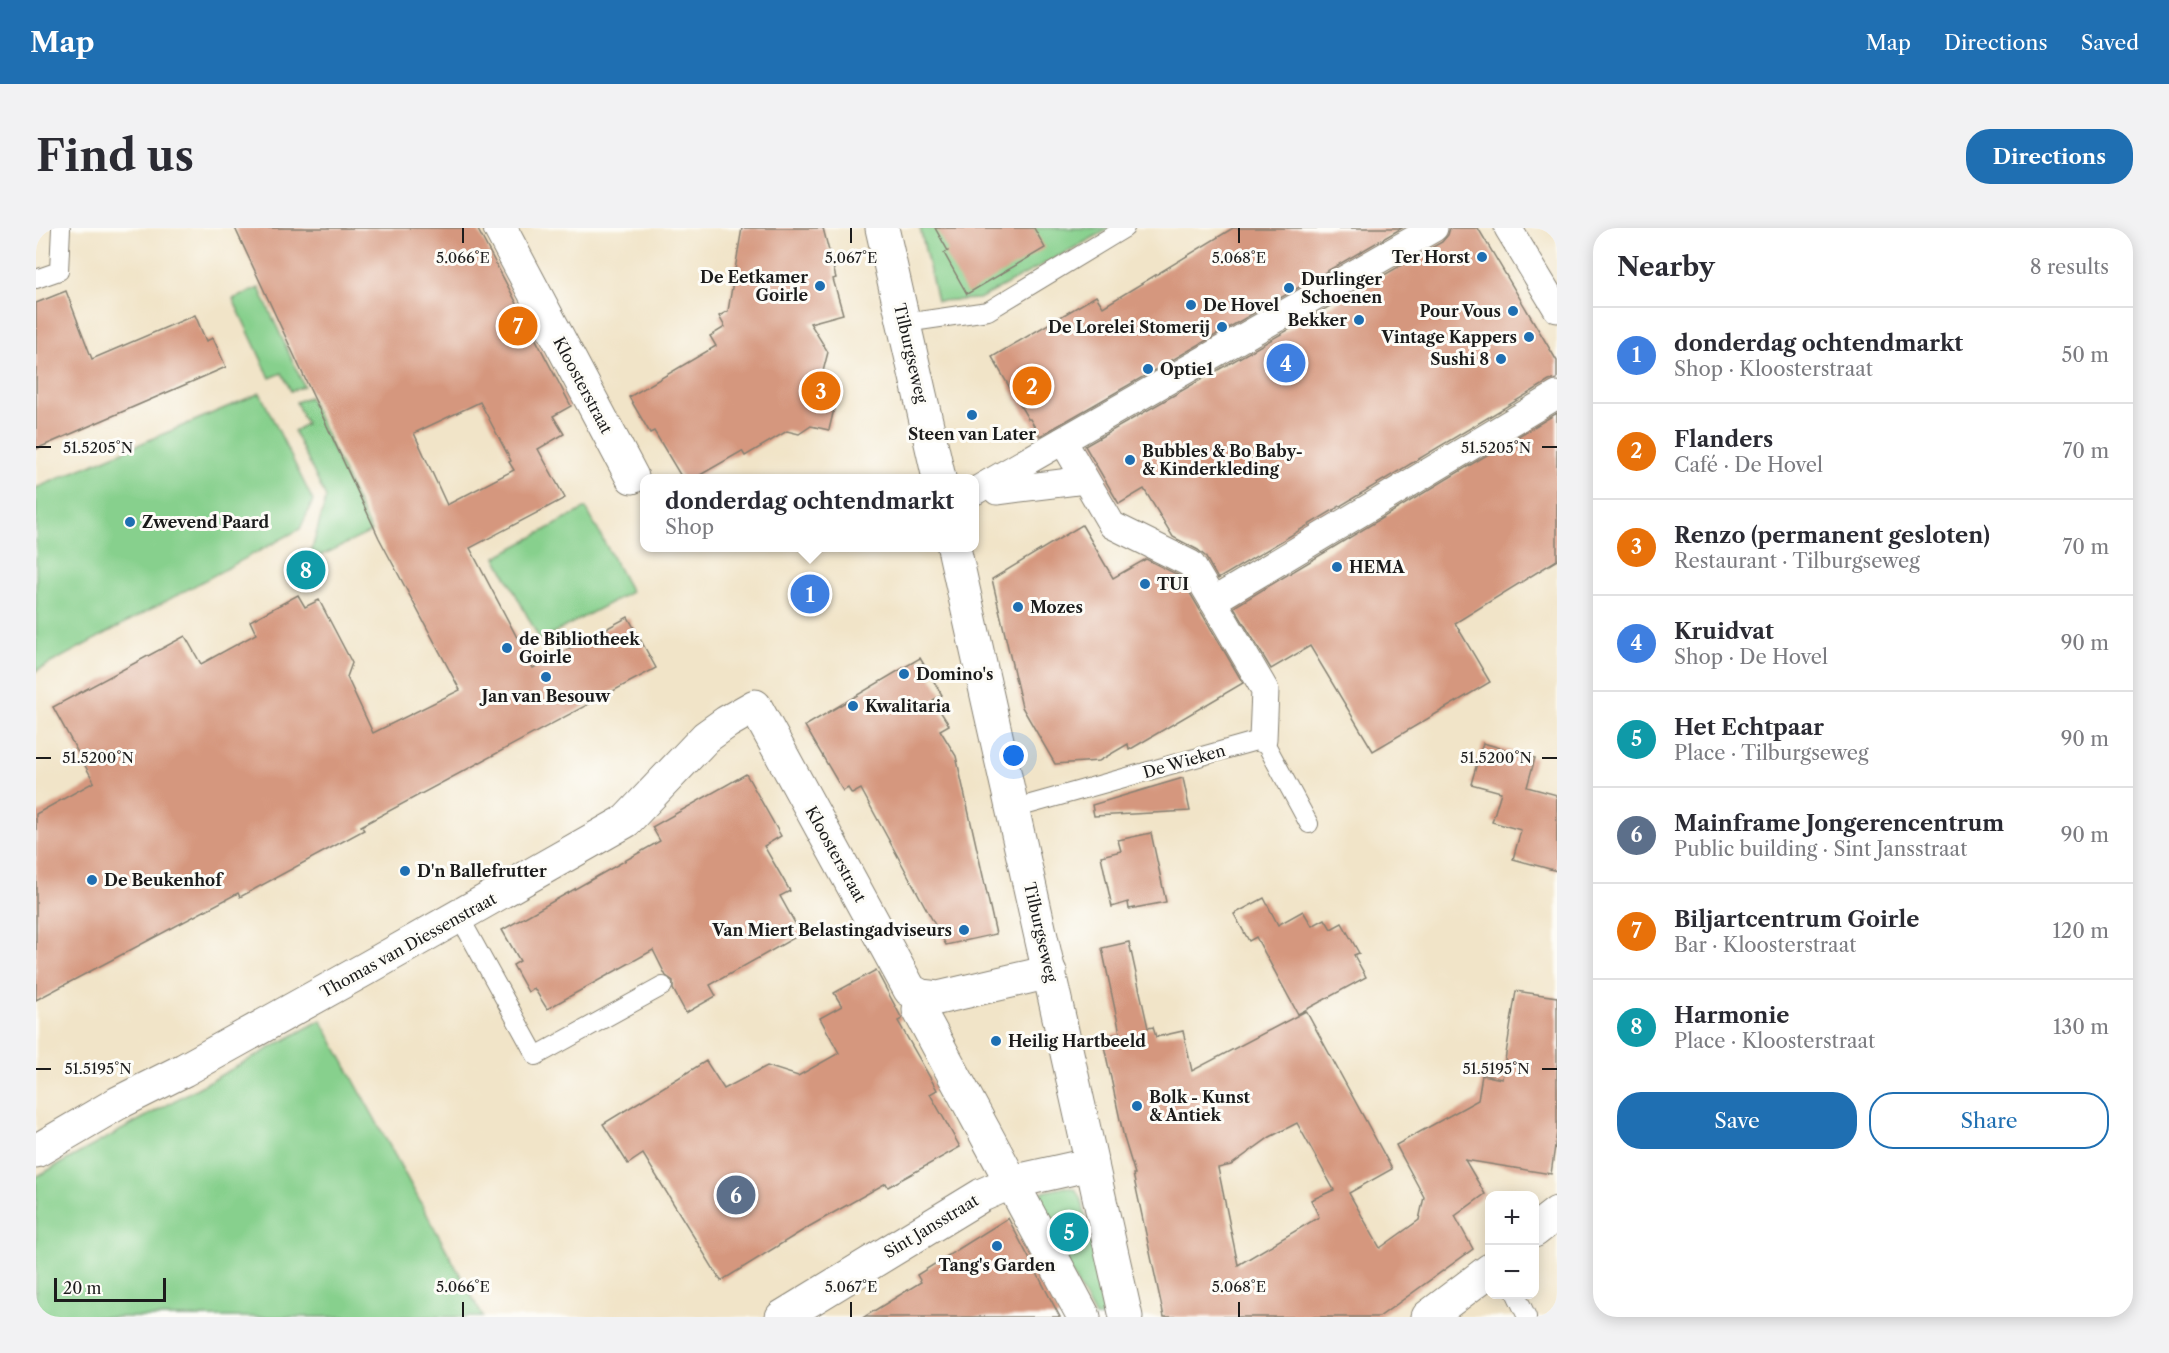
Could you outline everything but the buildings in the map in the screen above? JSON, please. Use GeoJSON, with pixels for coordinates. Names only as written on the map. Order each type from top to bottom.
{"type":"FeatureCollection","features":[{"type":"Feature","properties":{"kind":"street","name":"Kloosterstraat"},"geometry":{"type":"LineString","coordinates":[[500,228],[632,477]]}},
{"type":"Feature","properties":{"kind":"street","name":"Tilburgseweg"},"geometry":{"type":"LineString","coordinates":[[882,228],[938,474]]}},
{"type":"Feature","properties":{"kind":"street"},"geometry":{"type":"LineString","coordinates":[[983,486],[1434,228]]}},
{"type":"Feature","properties":{"kind":"street"},"geometry":{"type":"LineString","coordinates":[[1508,228],[1557,309]]}},
{"type":"Feature","properties":{"kind":"street"},"geometry":{"type":"LineString","coordinates":[[1213,601],[1557,395]]}},
{"type":"Feature","properties":{"kind":"street"},"geometry":{"type":"LineString","coordinates":[[1063,441],[1112,525],[1191,564],[1265,690],[1263,739]]}},
{"type":"Feature","properties":{"kind":"street"},"geometry":{"type":"LineString","coordinates":[[983,486],[997,492],[1085,480]]}},
{"type":"Feature","properties":{"kind":"street","name":"Tilburgseweg"},"geometry":{"type":"LineString","coordinates":[[955,552],[1126,1317]]}},
{"type":"Feature","properties":{"kind":"street","name":"Kloosterstraat"},"geometry":{"type":"LineString","coordinates":[[755,706],[910,990],[921,996]]}},
{"type":"Feature","properties":{"kind":"street","name":"Thomas van Diessenstraat"},"geometry":{"type":"LineString","coordinates":[[36,1151],[118,1103],[184,1070],[626,821],[706,737],[755,706]]}},
{"type":"Feature","properties":{"kind":"street"},"geometry":{"type":"LineString","coordinates":[[1050,972],[938,998],[921,996],[919,1010],[1084,1317]]}},
{"type":"Feature","properties":{"kind":"street","name":"Sint Jansstraat"},"geometry":{"type":"LineString","coordinates":[[782,1317],[982,1195],[1012,1182],[1092,1164]]}},
{"type":"Feature","properties":{"kind":"street"},"geometry":{"type":"LineString","coordinates":[[1539,1228],[1557,1213]]}},
{"type":"Feature","properties":{"kind":"street"},"geometry":{"type":"LineString","coordinates":[[1428,1317],[1485,1274]]}},
{"type":"Feature","properties":{"kind":"lane"},"geometry":{"type":"LineString","coordinates":[[36,279],[59,271],[61,228]]}},
{"type":"Feature","properties":{"kind":"lane"},"geometry":{"type":"LineString","coordinates":[[905,323],[988,311],[1125,228]]}},
{"type":"Feature","properties":{"kind":"lane"},"geometry":{"type":"LineString","coordinates":[[1263,739],[1309,824]]}},
{"type":"Feature","properties":{"kind":"lane","name":"De Wieken"},"geometry":{"type":"LineString","coordinates":[[1013,809],[1263,739]]}},
{"type":"Feature","properties":{"kind":"lane"},"geometry":{"type":"LineString","coordinates":[[459,916],[536,1056],[663,986]]}},
{"type":"Feature","properties":{"kind":"lane"},"geometry":{"type":"LineString","coordinates":[[1518,1299],[1527,1317]]}},
{"type":"Feature","properties":{"kind":"green space"},"geometry":{"type":"Polygon","coordinates":[[[920,228],[1111,228],[979,299],[937,301],[920,228]]]}},
{"type":"Feature","properties":{"kind":"green space"},"geometry":{"type":"Polygon","coordinates":[[[259,288],[304,386],[291,391],[282,373],[270,378],[233,299],[259,288]]]}},
{"type":"Feature","properties":{"kind":"green space"},"geometry":{"type":"Polygon","coordinates":[[[260,393],[313,501],[300,529],[36,671],[36,488],[260,393]]]}},
{"type":"Feature","properties":{"kind":"green space"},"geometry":{"type":"Polygon","coordinates":[[[309,397],[371,532],[314,559],[311,553],[326,498],[294,431],[306,424],[296,402],[309,397]]]}},
{"type":"Feature","properties":{"kind":"green space"},"geometry":{"type":"Polygon","coordinates":[[[586,508],[631,592],[540,640],[496,557],[586,508]]]}},
{"type":"Feature","properties":{"kind":"green space"},"geometry":{"type":"Polygon","coordinates":[[[321,1020],[483,1317],[36,1317],[36,1177],[321,1020]]]}},
{"type":"Feature","properties":{"kind":"green space"},"geometry":{"type":"Polygon","coordinates":[[[1065,1187],[1075,1189],[1081,1197],[1108,1317],[1095,1317],[1030,1195],[1065,1187]]]}},
{"type":"Feature","properties":{"kind":"place","name":"Ter Horst"},"geometry":{"type":"Point","coordinates":[1482,257]}},
{"type":"Feature","properties":{"kind":"place","name":"De Eetkamer Goirle"},"geometry":{"type":"Point","coordinates":[820,286]}},
{"type":"Feature","properties":{"kind":"place","name":"Durlinger Schoenen"},"geometry":{"type":"Point","coordinates":[1289,288]}},
{"type":"Feature","properties":{"kind":"place","name":"De Hovel"},"geometry":{"type":"Point","coordinates":[1191,305]}},
{"type":"Feature","properties":{"kind":"place","name":"Pour Vous"},"geometry":{"type":"Point","coordinates":[1513,311]}},
{"type":"Feature","properties":{"kind":"place","name":"Bekker"},"geometry":{"type":"Point","coordinates":[1359,320]}},
{"type":"Feature","properties":{"kind":"place","name":"Biljartcentrum Goirle"},"geometry":{"type":"Point","coordinates":[518,326]}},
{"type":"Feature","properties":{"kind":"place","name":"De Lorelei Stomerij"},"geometry":{"type":"Point","coordinates":[1222,327]}},
{"type":"Feature","properties":{"kind":"place","name":"Vintage Kappers"},"geometry":{"type":"Point","coordinates":[1529,337]}},
{"type":"Feature","properties":{"kind":"place","name":"Sushi 8"},"geometry":{"type":"Point","coordinates":[1501,359]}},
{"type":"Feature","properties":{"kind":"place","name":"Kruidvat"},"geometry":{"type":"Point","coordinates":[1286,363]}},
{"type":"Feature","properties":{"kind":"place","name":"Optie1"},"geometry":{"type":"Point","coordinates":[1148,369]}},
{"type":"Feature","properties":{"kind":"place","name":"Flanders"},"geometry":{"type":"Point","coordinates":[1032,386]}},
{"type":"Feature","properties":{"kind":"place","name":"Renzo (permanent gesloten)"},"geometry":{"type":"Point","coordinates":[821,391]}},
{"type":"Feature","properties":{"kind":"place","name":"Steen van Later"},"geometry":{"type":"Point","coordinates":[972,415]}},
{"type":"Feature","properties":{"kind":"place","name":"Bubbles & Bo Baby- & Kinderkleding"},"geometry":{"type":"Point","coordinates":[1130,460]}},
{"type":"Feature","properties":{"kind":"place","name":"Zwevend Paard"},"geometry":{"type":"Point","coordinates":[130,522]}},
{"type":"Feature","properties":{"kind":"place","name":"HEMA"},"geometry":{"type":"Point","coordinates":[1337,567]}},
{"type":"Feature","properties":{"kind":"place","name":"Harmonie"},"geometry":{"type":"Point","coordinates":[306,570]}},
{"type":"Feature","properties":{"kind":"place","name":"TUI"},"geometry":{"type":"Point","coordinates":[1145,584]}},
{"type":"Feature","properties":{"kind":"place","name":"donderdag ochtendmarkt"},"geometry":{"type":"Point","coordinates":[810,594]}},
{"type":"Feature","properties":{"kind":"place","name":"Mozes"},"geometry":{"type":"Point","coordinates":[1018,607]}},
{"type":"Feature","properties":{"kind":"place","name":"de Bibliotheek Goirle"},"geometry":{"type":"Point","coordinates":[507,648]}},
{"type":"Feature","properties":{"kind":"place","name":"Domino's"},"geometry":{"type":"Point","coordinates":[904,674]}},
{"type":"Feature","properties":{"kind":"place","name":"Jan van Besouw"},"geometry":{"type":"Point","coordinates":[546,677]}},
{"type":"Feature","properties":{"kind":"place","name":"Kwalitaria"},"geometry":{"type":"Point","coordinates":[853,706]}},
{"type":"Feature","properties":{"kind":"place","name":"D'n Ballefrutter"},"geometry":{"type":"Point","coordinates":[405,871]}},
{"type":"Feature","properties":{"kind":"place","name":"De Beukenhof"},"geometry":{"type":"Point","coordinates":[92,880]}},
{"type":"Feature","properties":{"kind":"place","name":"Van Miert Belastingadviseurs"},"geometry":{"type":"Point","coordinates":[964,930]}},
{"type":"Feature","properties":{"kind":"place","name":"Heilig Hartbeeld"},"geometry":{"type":"Point","coordinates":[996,1041]}},
{"type":"Feature","properties":{"kind":"place","name":"Bolk - Kunst & Antiek"},"geometry":{"type":"Point","coordinates":[1137,1106]}},
{"type":"Feature","properties":{"kind":"place","name":"Mainframe Jongerencentrum"},"geometry":{"type":"Point","coordinates":[736,1195]}},
{"type":"Feature","properties":{"kind":"place","name":"Het Echtpaar"},"geometry":{"type":"Point","coordinates":[1069,1232]}},
{"type":"Feature","properties":{"kind":"place","name":"Tang's Garden"},"geometry":{"type":"Point","coordinates":[997,1246]}}]}
